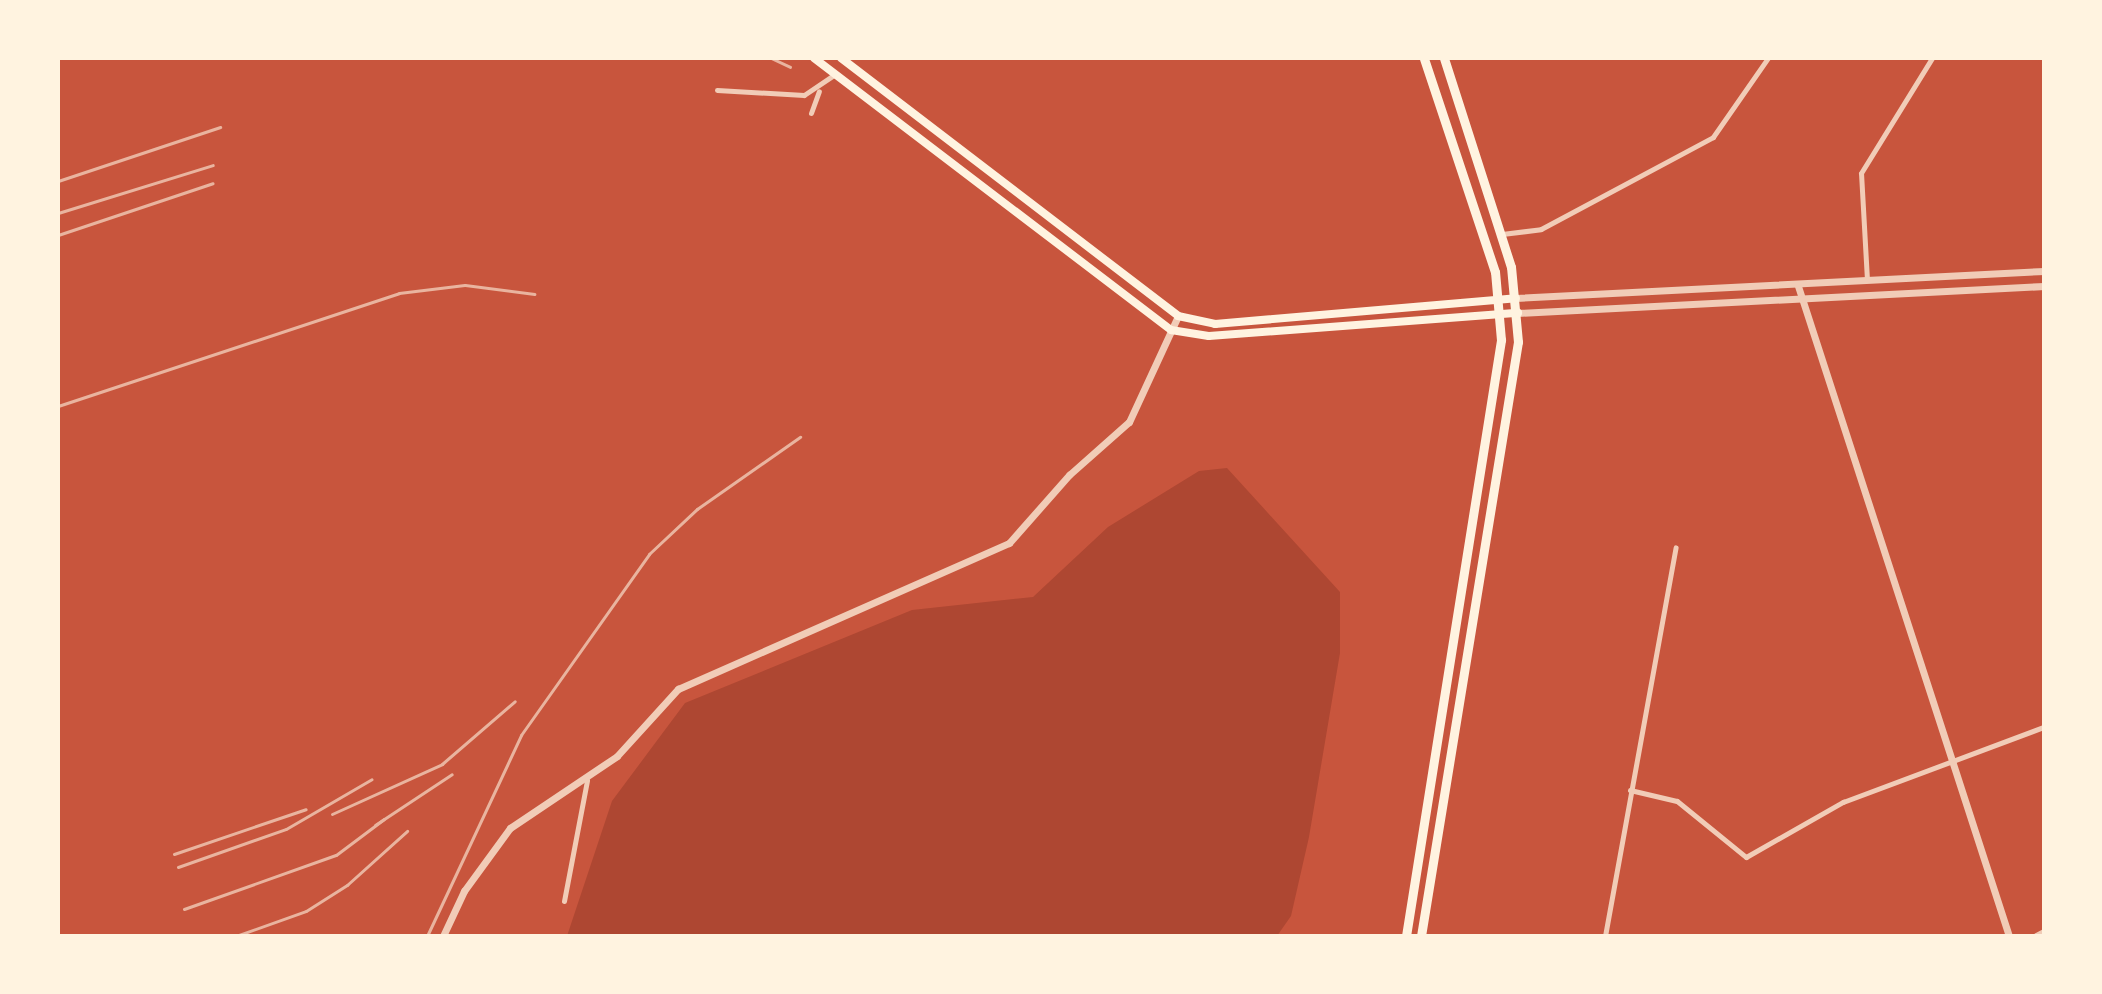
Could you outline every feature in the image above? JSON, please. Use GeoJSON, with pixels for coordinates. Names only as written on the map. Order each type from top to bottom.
{"type":"FeatureCollection","features":[{"type":"Feature","properties":{"kind":"main road"},"geometry":{"type":"LineString","coordinates":[[814,58],[1172,330],[1209,336],[1518,313]]}},
{"type":"Feature","properties":{"kind":"main road"},"geometry":{"type":"LineString","coordinates":[[841,58],[1178,316],[1215,324],[1499,297],[1516,298]]}},
{"type":"Feature","properties":{"kind":"main road"},"geometry":{"type":"LineString","coordinates":[[1406,936],[1502,313],[1424,58]]}},
{"type":"Feature","properties":{"kind":"main road"},"geometry":{"type":"LineString","coordinates":[[1421,936],[1516,368],[1518,313],[1502,234],[1444,58]]}},
{"type":"Feature","properties":{"kind":"street"},"geometry":{"type":"LineString","coordinates":[[1502,234],[1541,229],[1713,137],[1768,58]]}},
{"type":"Feature","properties":{"kind":"street"},"geometry":{"type":"LineString","coordinates":[[1867,283],[1861,173],[1932,58]]}},
{"type":"Feature","properties":{"kind":"street"},"geometry":{"type":"LineString","coordinates":[[811,113],[820,91],[835,74]]}},
{"type":"Feature","properties":{"kind":"street"},"geometry":{"type":"LineString","coordinates":[[717,90],[820,91]]}},
{"type":"Feature","properties":{"kind":"street"},"geometry":{"type":"LineString","coordinates":[[1516,298],[1867,283],[2044,271]]}},
{"type":"Feature","properties":{"kind":"street"},"geometry":{"type":"LineString","coordinates":[[1798,286],[2009,936]]}},
{"type":"Feature","properties":{"kind":"street"},"geometry":{"type":"LineString","coordinates":[[1518,313],[2044,286]]}},
{"type":"Feature","properties":{"kind":"street"},"geometry":{"type":"LineString","coordinates":[[443,936],[471,880],[510,828],[587,780],[678,689],[1009,543],[1069,475],[1129,422],[1178,316]]}},
{"type":"Feature","properties":{"kind":"street"},"geometry":{"type":"LineString","coordinates":[[1605,936],[1676,547]]}},
{"type":"Feature","properties":{"kind":"street"},"geometry":{"type":"LineString","coordinates":[[1630,790],[1677,801],[1746,857],[1843,802],[1951,758],[2044,727]]}},
{"type":"Feature","properties":{"kind":"street"},"geometry":{"type":"LineString","coordinates":[[564,901],[587,780]]}},
{"type":"Feature","properties":{"kind":"street"},"geometry":{"type":"LineString","coordinates":[[2036,936],[2044,932]]}},
{"type":"Feature","properties":{"kind":"shaded area"},"geometry":{"type":"Polygon","coordinates":[[[1227,468],[1340,592],[1340,653],[1309,837],[1291,916],[1277,936],[567,936],[612,801],[685,703],[912,610],[1033,597],[1108,527],[1199,471],[1227,468]]]}},
{"type":"Feature","properties":{"kind":"railway"},"geometry":{"type":"LineString","coordinates":[[771,58],[790,67]]}},
{"type":"Feature","properties":{"kind":"railway"},"geometry":{"type":"LineString","coordinates":[[58,181],[220,127]]}},
{"type":"Feature","properties":{"kind":"railway"},"geometry":{"type":"LineString","coordinates":[[58,213],[213,165]]}},
{"type":"Feature","properties":{"kind":"railway"},"geometry":{"type":"LineString","coordinates":[[58,235],[213,183]]}},
{"type":"Feature","properties":{"kind":"railway"},"geometry":{"type":"LineString","coordinates":[[58,406],[399,293],[465,285],[534,294]]}},
{"type":"Feature","properties":{"kind":"railway"},"geometry":{"type":"LineString","coordinates":[[427,936],[521,735],[649,554],[697,509],[800,437]]}},
{"type":"Feature","properties":{"kind":"railway"},"geometry":{"type":"LineString","coordinates":[[332,814],[442,764],[515,701]]}},
{"type":"Feature","properties":{"kind":"railway"},"geometry":{"type":"LineString","coordinates":[[375,825],[452,774]]}},
{"type":"Feature","properties":{"kind":"railway"},"geometry":{"type":"LineString","coordinates":[[178,867],[286,829],[372,779]]}},
{"type":"Feature","properties":{"kind":"railway"},"geometry":{"type":"LineString","coordinates":[[174,854],[306,809]]}},
{"type":"Feature","properties":{"kind":"railway"},"geometry":{"type":"LineString","coordinates":[[184,909],[336,855],[384,819]]}},
{"type":"Feature","properties":{"kind":"railway"},"geometry":{"type":"LineString","coordinates":[[236,936],[306,911],[347,885],[407,831]]}}]}
